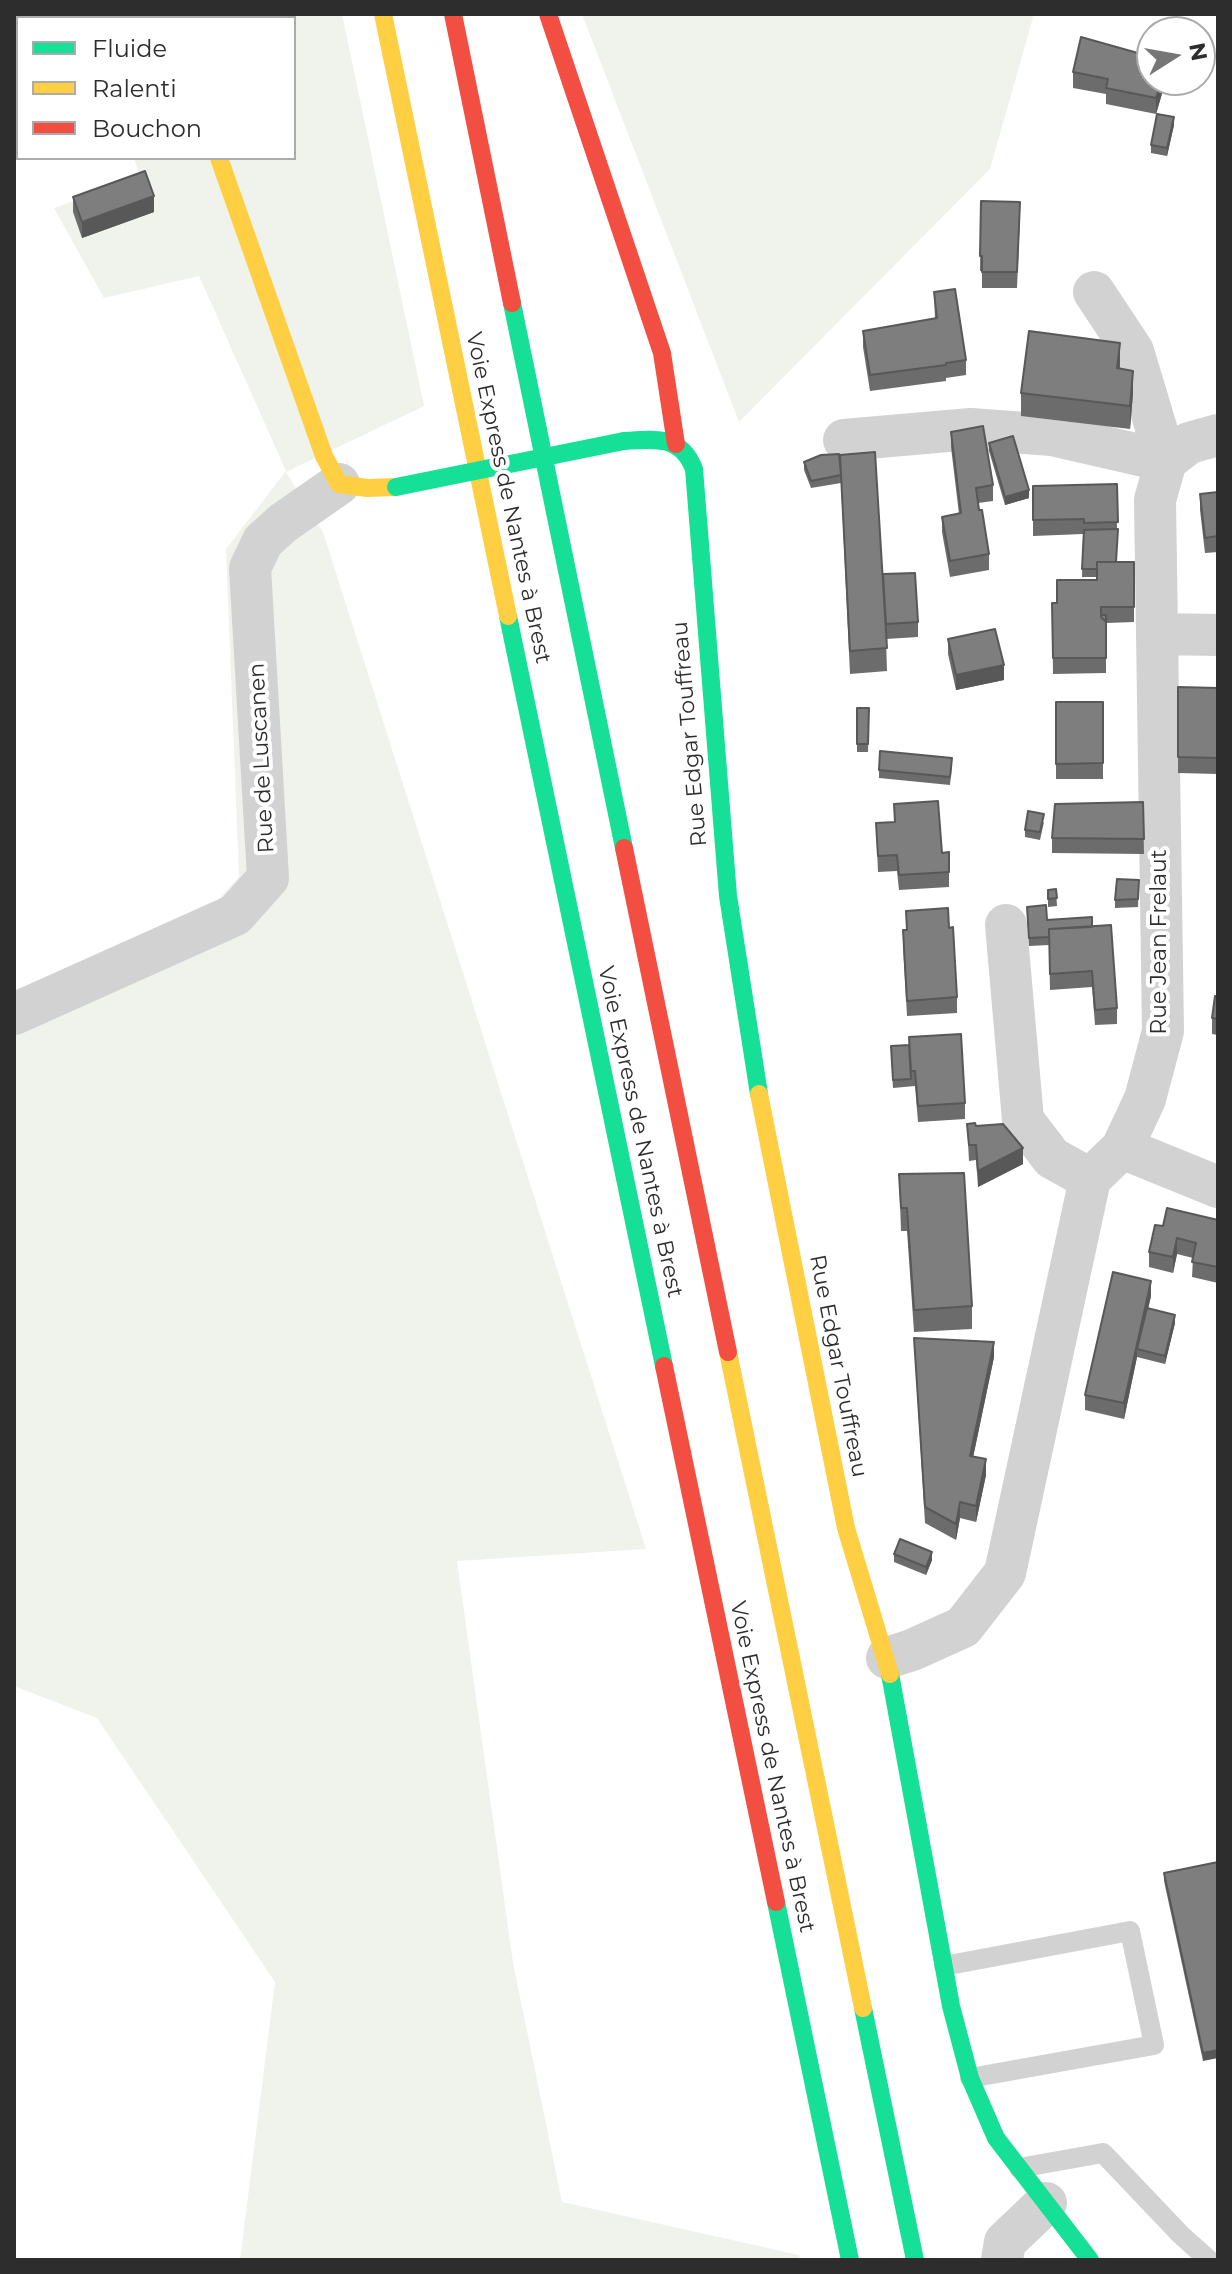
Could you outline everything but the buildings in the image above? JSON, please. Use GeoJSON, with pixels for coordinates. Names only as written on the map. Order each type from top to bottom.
{"type":"FeatureCollection","features":[{"type":"Feature","properties":{"kind":"main road","name":"Voie Express de Nantes à Brest"},"geometry":{"type":"LineString","coordinates":[[383,14],[850,2260]]}},
{"type":"Feature","properties":{"kind":"main road","name":"Voie Express de Nantes à Brest"},"geometry":{"type":"LineString","coordinates":[[453,14],[915,2260]]}},
{"type":"Feature","properties":{"kind":"main road"},"geometry":{"type":"LineString","coordinates":[[220,160],[324,456],[339,484],[367,488],[396,487],[624,441],[654,440],[676,444],[662,353],[548,14]]}},
{"type":"Feature","properties":{"kind":"main road","name":"Rue Edgar Touffreau"},"geometry":{"type":"LineString","coordinates":[[676,444],[688,455],[695,475],[728,896],[756,1081],[846,1528],[887,1658],[951,2006],[970,2078],[996,2138],[1090,2260]]}},
{"type":"Feature","properties":{"kind":"street"},"geometry":{"type":"LineString","coordinates":[[1094,292],[1133,351],[1166,461]]}},
{"type":"Feature","properties":{"kind":"street"},"geometry":{"type":"LineString","coordinates":[[844,440],[971,429],[1052,435],[1166,461]]}},
{"type":"Feature","properties":{"kind":"street"},"geometry":{"type":"LineString","coordinates":[[1166,461],[1189,443],[1218,435]]}},
{"type":"Feature","properties":{"kind":"street","name":"Rue Jean Frelaut"},"geometry":{"type":"LineString","coordinates":[[1090,1179],[1122,1148],[1145,1099],[1163,1031],[1155,500],[1166,461]]}},
{"type":"Feature","properties":{"kind":"street","name":"Rue de Luscanen"},"geometry":{"type":"LineString","coordinates":[[14,1014],[235,915],[268,878],[250,568],[263,541],[339,484]]}},
{"type":"Feature","properties":{"kind":"street"},"geometry":{"type":"LineString","coordinates":[[1159,634],[1218,635]]}},
{"type":"Feature","properties":{"kind":"street"},"geometry":{"type":"LineString","coordinates":[[887,1658],[963,1627],[1005,1573],[1090,1179],[1052,1158],[1023,1120],[1006,925]]}},
{"type":"Feature","properties":{"kind":"street"},"geometry":{"type":"LineString","coordinates":[[1122,1148],[1218,1187]]}},
{"type":"Feature","properties":{"kind":"street"},"geometry":{"type":"LineString","coordinates":[[1002,2260],[1005,2242],[1046,2203]]}},
{"type":"Feature","properties":{"kind":"lane"},"geometry":{"type":"LineString","coordinates":[[944,1966],[1130,1931],[1154,2045],[970,2078]]}},
{"type":"Feature","properties":{"kind":"lane"},"geometry":{"type":"LineString","coordinates":[[1019,2168],[1103,2153],[1209,2260]]}},
{"type":"Feature","properties":{"kind":"shaded area"},"geometry":{"type":"Polygon","coordinates":[[[342,14],[424,406],[286,472],[323,532],[646,1549],[457,1561],[513,1963],[562,2202],[799,2255],[800,2260],[240,2260],[275,1982],[97,1718],[14,1686],[14,993],[210,908],[239,877],[226,549],[286,471],[199,276],[104,298],[54,208],[140,177],[135,160],[296,160],[296,16],[84,16],[342,14]]]}},
{"type":"Feature","properties":{"kind":"shaded area"},"geometry":{"type":"Polygon","coordinates":[[[582,14],[1034,14],[990,169],[739,422],[582,14]]]}},
{"type":"Feature","properties":{"kind":"traffic: fast"},"geometry":{"type":"LineString","coordinates":[[512,303],[624,848]]}},
{"type":"Feature","properties":{"kind":"traffic: fast"},"geometry":{"type":"LineString","coordinates":[[624,441],[656,440],[674,445],[689,458],[694,469],[728,896],[759,1094]]}},
{"type":"Feature","properties":{"kind":"traffic: fast"},"geometry":{"type":"LineString","coordinates":[[396,487],[624,441]]}},
{"type":"Feature","properties":{"kind":"traffic: fast"},"geometry":{"type":"LineString","coordinates":[[508,616],[664,1366]]}},
{"type":"Feature","properties":{"kind":"traffic: fast"},"geometry":{"type":"LineString","coordinates":[[890,1674],[951,2006],[970,2078],[996,2138],[1090,2260]]}},
{"type":"Feature","properties":{"kind":"traffic: fast"},"geometry":{"type":"LineString","coordinates":[[776,1902],[850,2260]]}},
{"type":"Feature","properties":{"kind":"traffic: fast"},"geometry":{"type":"LineString","coordinates":[[863,2008],[915,2260]]}},
{"type":"Feature","properties":{"kind":"traffic: slow"},"geometry":{"type":"LineString","coordinates":[[383,14],[508,616]]}},
{"type":"Feature","properties":{"kind":"traffic: slow"},"geometry":{"type":"LineString","coordinates":[[220,160],[324,456],[339,484],[367,488],[396,487]]}},
{"type":"Feature","properties":{"kind":"traffic: slow"},"geometry":{"type":"LineString","coordinates":[[759,1094],[846,1528],[890,1674]]}},
{"type":"Feature","properties":{"kind":"traffic: slow"},"geometry":{"type":"LineString","coordinates":[[728,1352],[863,2008]]}},
{"type":"Feature","properties":{"kind":"traffic: jam"},"geometry":{"type":"LineString","coordinates":[[453,14],[512,303]]}},
{"type":"Feature","properties":{"kind":"traffic: jam"},"geometry":{"type":"LineString","coordinates":[[548,14],[662,353],[676,444]]}},
{"type":"Feature","properties":{"kind":"traffic: jam"},"geometry":{"type":"LineString","coordinates":[[624,848],[728,1352]]}},
{"type":"Feature","properties":{"kind":"traffic: jam"},"geometry":{"type":"LineString","coordinates":[[664,1366],[776,1902]]}}]}
